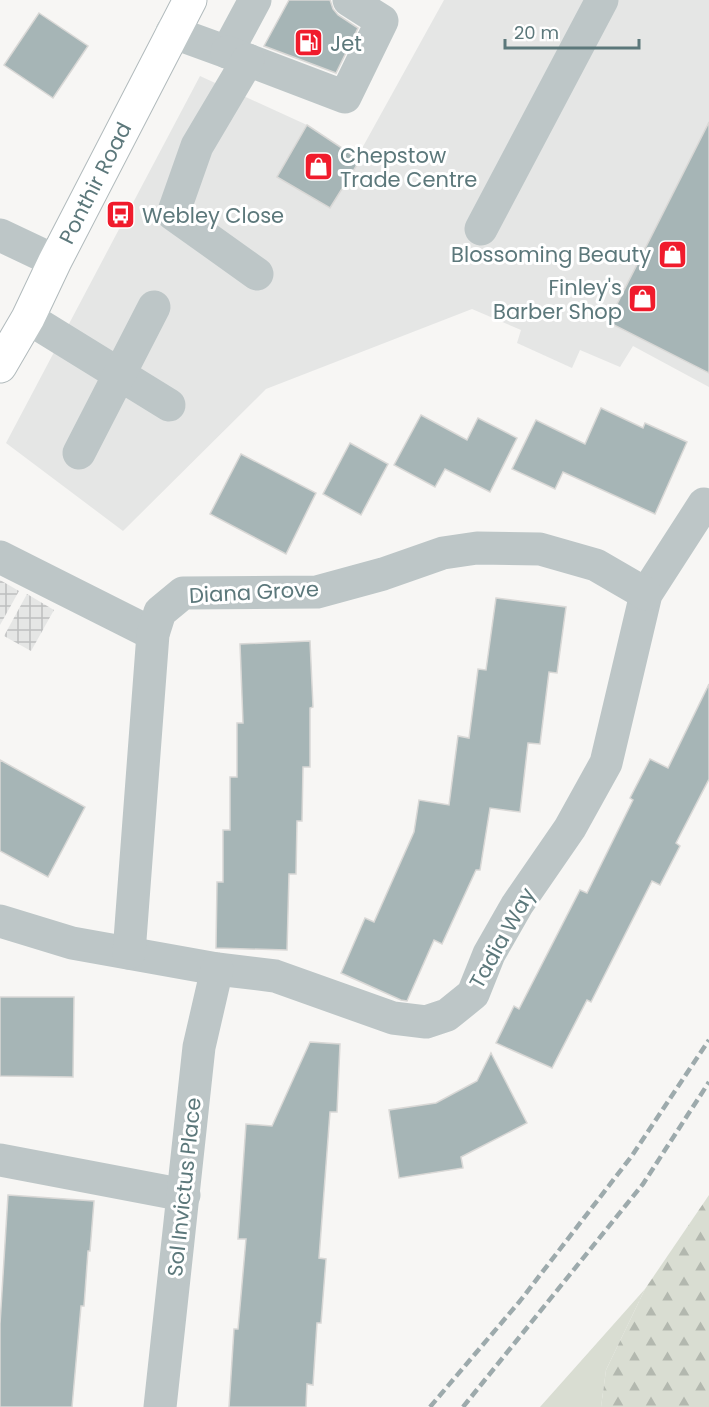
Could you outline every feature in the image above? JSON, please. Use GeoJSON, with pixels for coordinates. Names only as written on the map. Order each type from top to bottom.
{"type":"FeatureCollection","features":[{"type":"Feature","properties":{"kind":"main road","name":"Ponthir Road"},"geometry":{"type":"LineString","coordinates":[[0,366],[28,318],[55,261],[190,0]]}},
{"type":"Feature","properties":{"kind":"street"},"geometry":{"type":"LineString","coordinates":[[255,0],[238,56],[197,146],[173,214],[257,274]]}},
{"type":"Feature","properties":{"kind":"street"},"geometry":{"type":"LineString","coordinates":[[172,32],[345,97],[382,21],[349,0]]}},
{"type":"Feature","properties":{"kind":"street"},"geometry":{"type":"LineString","coordinates":[[481,229],[602,0]]}},
{"type":"Feature","properties":{"kind":"street"},"geometry":{"type":"LineString","coordinates":[[0,235],[55,261]]}},
{"type":"Feature","properties":{"kind":"street"},"geometry":{"type":"LineString","coordinates":[[79,453],[154,307]]}},
{"type":"Feature","properties":{"kind":"street"},"geometry":{"type":"LineString","coordinates":[[28,318],[170,405]]}},
{"type":"Feature","properties":{"kind":"street","name":"Tadia Way"},"geometry":{"type":"LineString","coordinates":[[0,921],[72,943],[218,969],[275,976],[393,1018],[426,1022],[447,1015],[473,994],[495,944],[517,905],[570,828],[606,763],[646,594],[704,504]]}},
{"type":"Feature","properties":{"kind":"street","name":"Diana Grove"},"geometry":{"type":"LineString","coordinates":[[129,953],[153,634],[160,612],[183,593],[317,592],[383,574],[443,553],[477,548],[540,549],[596,565],[646,594]]}},
{"type":"Feature","properties":{"kind":"street"},"geometry":{"type":"LineString","coordinates":[[0,557],[153,634]]}},
{"type":"Feature","properties":{"kind":"street","name":"Sol Invictus Place"},"geometry":{"type":"LineString","coordinates":[[160,1407],[199,1047],[218,969]]}},
{"type":"Feature","properties":{"kind":"street"},"geometry":{"type":"LineString","coordinates":[[0,1160],[184,1194]]}},
{"type":"Feature","properties":{"kind":"shaded area"},"geometry":{"type":"Polygon","coordinates":[[[444,0],[709,0],[709,387],[633,346],[620,367],[580,350],[572,368],[517,343],[521,330],[472,309],[266,389],[123,531],[6,443],[200,76],[307,125],[277,177],[329,208],[444,0]]]}},
{"type":"Feature","properties":{"kind":"shaded area"},"geometry":{"type":"Polygon","coordinates":[[[0,580],[19,591],[0,625],[0,580]]]}},
{"type":"Feature","properties":{"kind":"shaded area"},"geometry":{"type":"Polygon","coordinates":[[[27,594],[54,610],[31,651],[4,636],[27,594]]]}},
{"type":"Feature","properties":{"kind":"green space"},"geometry":{"type":"Polygon","coordinates":[[[709,1195],[709,1407],[601,1407],[606,1370],[645,1289],[709,1195]]]}},
{"type":"Feature","properties":{"kind":"green space"},"geometry":{"type":"Polygon","coordinates":[[[645,1289],[606,1370],[601,1407],[540,1407],[645,1289]]]}},
{"type":"Feature","properties":{"kind":"building","name":"Jet"},"geometry":{"type":"Polygon","coordinates":[[[289,0],[330,0],[338,15],[358,28],[336,73],[264,46],[289,0]]]}},
{"type":"Feature","properties":{"kind":"building"},"geometry":{"type":"Polygon","coordinates":[[[39,13],[88,46],[53,98],[4,65],[39,13]]]}},
{"type":"Feature","properties":{"kind":"building"},"geometry":{"type":"Polygon","coordinates":[[[709,122],[709,373],[608,322],[709,122]]]}},
{"type":"Feature","properties":{"kind":"building"},"geometry":{"type":"Polygon","coordinates":[[[307,125],[360,160],[330,208],[277,177],[307,125]]]}},
{"type":"Feature","properties":{"kind":"building"},"geometry":{"type":"Polygon","coordinates":[[[601,408],[643,428],[645,423],[687,442],[655,514],[563,472],[555,489],[512,469],[536,420],[585,444],[601,408]]]}},
{"type":"Feature","properties":{"kind":"building"},"geometry":{"type":"Polygon","coordinates":[[[421,415],[467,440],[478,418],[517,438],[490,492],[445,469],[435,487],[394,465],[421,415]]]}},
{"type":"Feature","properties":{"kind":"building"},"geometry":{"type":"Polygon","coordinates":[[[350,443],[388,464],[361,515],[323,494],[350,443]]]}},
{"type":"Feature","properties":{"kind":"building"},"geometry":{"type":"Polygon","coordinates":[[[241,454],[316,493],[286,554],[210,514],[241,454]]]}},
{"type":"Feature","properties":{"kind":"building"},"geometry":{"type":"Polygon","coordinates":[[[496,598],[566,607],[557,673],[549,672],[540,744],[528,743],[520,812],[490,808],[480,870],[476,870],[442,944],[434,940],[407,1001],[401,1000],[341,973],[365,918],[374,922],[414,832],[419,800],[449,805],[458,736],[469,738],[478,669],[486,670],[496,598]]]}},
{"type":"Feature","properties":{"kind":"building"},"geometry":{"type":"Polygon","coordinates":[[[310,641],[313,707],[310,708],[310,767],[303,767],[302,821],[297,821],[296,874],[289,874],[287,950],[216,948],[217,882],[223,882],[223,830],[230,830],[230,777],[237,777],[237,723],[243,723],[240,644],[310,641]]]}},
{"type":"Feature","properties":{"kind":"building"},"geometry":{"type":"Polygon","coordinates":[[[709,684],[709,779],[676,843],[680,846],[660,885],[652,881],[591,1002],[587,1000],[552,1068],[496,1043],[514,1006],[519,1009],[580,890],[587,893],[633,800],[630,798],[650,759],[668,768],[709,684]]]}},
{"type":"Feature","properties":{"kind":"building"},"geometry":{"type":"Polygon","coordinates":[[[0,760],[85,807],[48,877],[0,851],[0,760]]]}},
{"type":"Feature","properties":{"kind":"building"},"geometry":{"type":"Polygon","coordinates":[[[0,997],[74,997],[73,1077],[0,1076],[0,997]]]}},
{"type":"Feature","properties":{"kind":"building"},"geometry":{"type":"Polygon","coordinates":[[[310,1042],[340,1044],[337,1112],[330,1112],[319,1258],[326,1259],[321,1323],[317,1323],[313,1385],[307,1384],[306,1407],[229,1407],[234,1329],[238,1329],[246,1239],[238,1239],[246,1124],[272,1126],[310,1042]]]}},
{"type":"Feature","properties":{"kind":"building"},"geometry":{"type":"Polygon","coordinates":[[[491,1053],[527,1123],[461,1157],[463,1168],[399,1178],[389,1110],[436,1103],[477,1081],[491,1053]]]}},
{"type":"Feature","properties":{"kind":"building"},"geometry":{"type":"Polygon","coordinates":[[[8,1195],[94,1201],[72,1407],[0,1407],[0,1324],[8,1195]]]}},
{"type":"Feature","properties":{"kind":"railway"},"geometry":{"type":"LineString","coordinates":[[430,1407],[520,1301],[631,1157],[709,1040]]}},
{"type":"Feature","properties":{"kind":"railway"},"geometry":{"type":"LineString","coordinates":[[463,1407],[643,1184],[709,1082]]}},
{"type":"Feature","properties":{"kind":"place","name":"Jet"},"geometry":{"type":"Point","coordinates":[309,43]}},
{"type":"Feature","properties":{"kind":"place","name":"Chepstow Trade Centre"},"geometry":{"type":"Point","coordinates":[319,167]}},
{"type":"Feature","properties":{"kind":"place","name":"Webley Close"},"geometry":{"type":"Point","coordinates":[121,215]}},
{"type":"Feature","properties":{"kind":"place","name":"Blossoming Beauty"},"geometry":{"type":"Point","coordinates":[672,254]}},
{"type":"Feature","properties":{"kind":"place","name":"Finley's Barber Shop"},"geometry":{"type":"Point","coordinates":[643,299]}}]}
